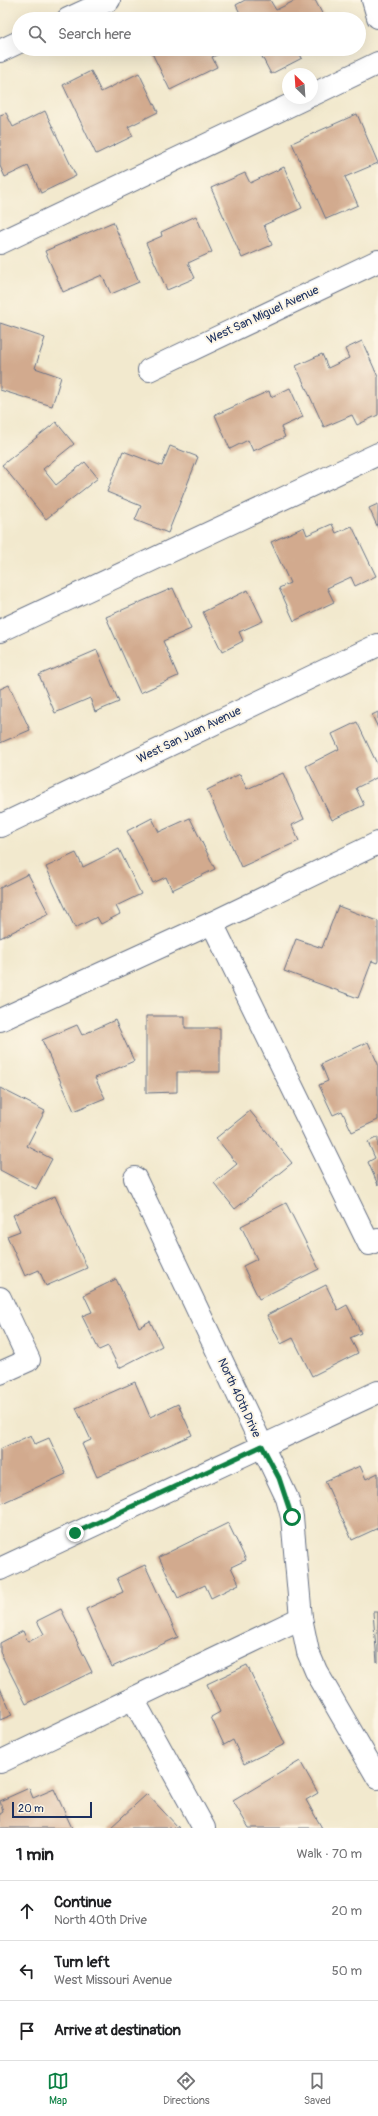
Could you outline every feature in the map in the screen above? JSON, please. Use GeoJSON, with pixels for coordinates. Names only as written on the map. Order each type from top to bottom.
{"type":"FeatureCollection","features":[{"type":"Feature","properties":{"kind":"street"},"geometry":{"type":"LineString","coordinates":[[83,12],[109,0]]}},
{"type":"Feature","properties":{"kind":"street"},"geometry":{"type":"LineString","coordinates":[[373,0],[378,17]]}},
{"type":"Feature","properties":{"kind":"street"},"geometry":{"type":"LineString","coordinates":[[0,51],[12,45]]}},
{"type":"Feature","properties":{"kind":"street"},"geometry":{"type":"LineString","coordinates":[[318,92],[378,63]]}},
{"type":"Feature","properties":{"kind":"street"},"geometry":{"type":"LineString","coordinates":[[0,243],[292,104]]}},
{"type":"Feature","properties":{"kind":"street","name":"West San Miguel Avenue"},"geometry":{"type":"LineString","coordinates":[[149,370],[378,261]]}},
{"type":"Feature","properties":{"kind":"street"},"geometry":{"type":"LineString","coordinates":[[0,631],[378,454]]}},
{"type":"Feature","properties":{"kind":"street","name":"West San Juan Avenue"},"geometry":{"type":"LineString","coordinates":[[0,826],[378,645]]}},
{"type":"Feature","properties":{"kind":"street"},"geometry":{"type":"LineString","coordinates":[[0,1020],[212,923],[378,843]]}},
{"type":"Feature","properties":{"kind":"street"},"geometry":{"type":"LineString","coordinates":[[212,923],[369,1244],[378,1240]]}},
{"type":"Feature","properties":{"kind":"street","name":"North 40th Drive"},"geometry":{"type":"LineString","coordinates":[[135,1178],[262,1446],[279,1478],[292,1517],[301,1618],[308,1652],[316,1671],[378,1778]]}},
{"type":"Feature","properties":{"kind":"street"},"geometry":{"type":"LineString","coordinates":[[0,1298],[29,1360],[0,1373]]}},
{"type":"Feature","properties":{"kind":"street"},"geometry":{"type":"LineString","coordinates":[[0,1569],[378,1392]]}},
{"type":"Feature","properties":{"kind":"street"},"geometry":{"type":"LineString","coordinates":[[0,1762],[301,1618]]}},
{"type":"Feature","properties":{"kind":"street"},"geometry":{"type":"LineString","coordinates":[[133,1699],[204,1828]]}},
{"type":"Feature","properties":{"kind":"building"},"geometry":{"type":"Polygon","coordinates":[[[245,0],[270,0],[276,10],[296,0],[315,0],[321,12],[240,12],[236,5],[245,0]]]}},
{"type":"Feature","properties":{"kind":"building"},"geometry":{"type":"Polygon","coordinates":[[[153,56],[214,56],[212,57],[217,67],[170,90],[153,56]]]}},
{"type":"Feature","properties":{"kind":"building"},"geometry":{"type":"Polygon","coordinates":[[[262,56],[301,56],[302,58],[271,74],[262,56]]]}},
{"type":"Feature","properties":{"kind":"building"},"geometry":{"type":"Polygon","coordinates":[[[91,71],[101,92],[139,73],[158,112],[128,127],[133,136],[96,154],[63,85],[91,71]]]}},
{"type":"Feature","properties":{"kind":"building"},"geometry":{"type":"Polygon","coordinates":[[[45,111],[76,176],[41,193],[28,166],[5,177],[0,166],[0,115],[6,113],[13,127],[45,111]]]}},
{"type":"Feature","properties":{"kind":"building"},"geometry":{"type":"Polygon","coordinates":[[[357,114],[378,163],[345,177],[358,205],[326,219],[292,143],[357,114]]]}},
{"type":"Feature","properties":{"kind":"building"},"geometry":{"type":"Polygon","coordinates":[[[284,167],[302,208],[264,225],[272,245],[242,258],[211,188],[245,173],[250,183],[284,167]]]}},
{"type":"Feature","properties":{"kind":"building"},"geometry":{"type":"Polygon","coordinates":[[[196,216],[212,252],[188,263],[195,278],[167,290],[146,243],[162,236],[161,232],[196,216]]]}},
{"type":"Feature","properties":{"kind":"building"},"geometry":{"type":"Polygon","coordinates":[[[113,222],[139,282],[111,294],[102,275],[63,292],[45,251],[113,222]]]}},
{"type":"Feature","properties":{"kind":"building"},"geometry":{"type":"Polygon","coordinates":[[[0,323],[45,338],[35,368],[61,377],[52,406],[0,390],[0,323]]]}},
{"type":"Feature","properties":{"kind":"building"},"geometry":{"type":"Polygon","coordinates":[[[362,341],[378,377],[378,415],[357,425],[352,415],[324,427],[296,366],[322,354],[328,368],[349,358],[345,349],[362,341]]]}},
{"type":"Feature","properties":{"kind":"building"},"geometry":{"type":"Polygon","coordinates":[[[290,388],[303,417],[281,427],[285,437],[253,451],[248,440],[230,449],[215,415],[269,391],[271,397],[290,388]]]}},
{"type":"Feature","properties":{"kind":"building"},"geometry":{"type":"Polygon","coordinates":[[[56,422],[74,444],[43,469],[56,485],[85,462],[98,478],[46,519],[2,465],[56,422]]]}},
{"type":"Feature","properties":{"kind":"building"},"geometry":{"type":"Polygon","coordinates":[[[170,446],[198,457],[168,533],[135,520],[141,506],[107,492],[123,451],[162,466],[170,446]]]}},
{"type":"Feature","properties":{"kind":"building"},"geometry":{"type":"Polygon","coordinates":[[[378,504],[378,528],[369,508],[378,504]]]}},
{"type":"Feature","properties":{"kind":"building"},"geometry":{"type":"Polygon","coordinates":[[[332,524],[336,533],[352,526],[376,576],[355,586],[351,577],[327,588],[334,602],[294,621],[279,588],[290,583],[271,542],[304,527],[307,535],[332,524]]]}},
{"type":"Feature","properties":{"kind":"building"},"geometry":{"type":"Polygon","coordinates":[[[173,588],[191,629],[163,641],[178,676],[140,693],[106,617],[173,588]]]}},
{"type":"Feature","properties":{"kind":"building"},"geometry":{"type":"Polygon","coordinates":[[[248,590],[263,621],[239,632],[243,641],[222,652],[203,612],[248,590]]]}},
{"type":"Feature","properties":{"kind":"building"},"geometry":{"type":"Polygon","coordinates":[[[97,650],[119,702],[95,712],[90,698],[55,713],[39,675],[97,650]]]}},
{"type":"Feature","properties":{"kind":"building"},"geometry":{"type":"Polygon","coordinates":[[[9,685],[30,730],[0,743],[0,689],[9,685]]]}},
{"type":"Feature","properties":{"kind":"building"},"geometry":{"type":"Polygon","coordinates":[[[378,712],[378,728],[372,715],[378,712]]]}},
{"type":"Feature","properties":{"kind":"building"},"geometry":{"type":"Polygon","coordinates":[[[357,722],[378,766],[378,777],[356,788],[364,805],[332,820],[306,766],[339,749],[332,734],[357,722]]]}},
{"type":"Feature","properties":{"kind":"building"},"geometry":{"type":"Polygon","coordinates":[[[283,773],[304,819],[292,825],[299,841],[241,867],[207,790],[240,774],[247,789],[283,773]]]}},
{"type":"Feature","properties":{"kind":"building"},"geometry":{"type":"Polygon","coordinates":[[[152,818],[159,832],[190,818],[215,869],[172,890],[166,877],[153,883],[127,831],[152,818]]]}},
{"type":"Feature","properties":{"kind":"building"},"geometry":{"type":"Polygon","coordinates":[[[119,849],[141,894],[116,906],[120,914],[101,924],[97,917],[75,928],[46,867],[76,853],[83,867],[119,849]]]}},
{"type":"Feature","properties":{"kind":"building"},"geometry":{"type":"Polygon","coordinates":[[[28,874],[49,914],[0,938],[0,888],[28,874]]]}},
{"type":"Feature","properties":{"kind":"building"},"geometry":{"type":"Polygon","coordinates":[[[338,906],[378,921],[378,961],[377,963],[372,961],[358,998],[284,971],[296,939],[322,948],[338,906]]]}},
{"type":"Feature","properties":{"kind":"building"},"geometry":{"type":"Polygon","coordinates":[[[146,1016],[185,1016],[185,1028],[220,1028],[220,1072],[177,1072],[177,1092],[146,1093],[146,1016]]]}},
{"type":"Feature","properties":{"kind":"building"},"geometry":{"type":"Polygon","coordinates":[[[115,1020],[134,1061],[95,1078],[105,1098],[74,1111],[42,1040],[77,1025],[82,1035],[115,1020]]]}},
{"type":"Feature","properties":{"kind":"building"},"geometry":{"type":"Polygon","coordinates":[[[368,1042],[378,1064],[378,1120],[352,1132],[342,1111],[333,1115],[319,1085],[328,1081],[321,1064],[368,1042]]]}},
{"type":"Feature","properties":{"kind":"building"},"geometry":{"type":"Polygon","coordinates":[[[0,1088],[45,1111],[27,1146],[52,1159],[36,1189],[0,1170],[0,1088]]]}},
{"type":"Feature","properties":{"kind":"building"},"geometry":{"type":"Polygon","coordinates":[[[250,1111],[292,1163],[235,1209],[214,1183],[237,1164],[216,1138],[250,1111]]]}},
{"type":"Feature","properties":{"kind":"building"},"geometry":{"type":"Polygon","coordinates":[[[378,1137],[378,1185],[368,1162],[375,1158],[368,1142],[378,1137]]]}},
{"type":"Feature","properties":{"kind":"building"},"geometry":{"type":"Polygon","coordinates":[[[55,1196],[87,1268],[46,1286],[39,1270],[25,1276],[7,1236],[20,1231],[13,1215],[55,1196]]]}},
{"type":"Feature","properties":{"kind":"building"},"geometry":{"type":"Polygon","coordinates":[[[286,1203],[319,1269],[259,1299],[243,1266],[257,1259],[241,1226],[286,1203]]]}},
{"type":"Feature","properties":{"kind":"building"},"geometry":{"type":"Polygon","coordinates":[[[116,1279],[139,1327],[150,1321],[162,1346],[119,1368],[108,1346],[99,1350],[82,1316],[92,1312],[84,1295],[116,1279]]]}},
{"type":"Feature","properties":{"kind":"building"},"geometry":{"type":"Polygon","coordinates":[[[326,1285],[338,1310],[347,1305],[361,1333],[350,1338],[358,1353],[312,1376],[293,1338],[281,1344],[267,1315],[326,1285]]]}},
{"type":"Feature","properties":{"kind":"building"},"geometry":{"type":"Polygon","coordinates":[[[135,1382],[150,1417],[178,1404],[192,1435],[97,1477],[82,1444],[91,1440],[76,1408],[135,1382]]]}},
{"type":"Feature","properties":{"kind":"building"},"geometry":{"type":"Polygon","coordinates":[[[31,1435],[35,1444],[49,1438],[66,1474],[0,1504],[0,1449],[31,1435]]]}},
{"type":"Feature","properties":{"kind":"building"},"geometry":{"type":"Polygon","coordinates":[[[360,1466],[366,1479],[378,1473],[378,1528],[352,1540],[325,1481],[360,1466]]]}},
{"type":"Feature","properties":{"kind":"building"},"geometry":{"type":"Polygon","coordinates":[[[228,1523],[246,1560],[231,1567],[239,1584],[211,1598],[205,1585],[178,1598],[159,1557],[228,1523]]]}},
{"type":"Feature","properties":{"kind":"building"},"geometry":{"type":"Polygon","coordinates":[[[145,1565],[178,1637],[112,1667],[86,1609],[123,1592],[117,1578],[145,1565]]]}},
{"type":"Feature","properties":{"kind":"building"},"geometry":{"type":"Polygon","coordinates":[[[61,1609],[92,1672],[26,1704],[0,1652],[0,1643],[23,1631],[28,1642],[44,1634],[37,1621],[61,1609]]]}},
{"type":"Feature","properties":{"kind":"building"},"geometry":{"type":"Polygon","coordinates":[[[373,1612],[378,1612],[378,1662],[377,1662],[373,1612]]]}},
{"type":"Feature","properties":{"kind":"building"},"geometry":{"type":"Polygon","coordinates":[[[247,1665],[285,1744],[244,1764],[233,1740],[224,1745],[211,1717],[220,1712],[207,1684],[247,1665]]]}},
{"type":"Feature","properties":{"kind":"building"},"geometry":{"type":"Polygon","coordinates":[[[0,1688],[12,1715],[0,1720],[0,1688]]]}},
{"type":"Feature","properties":{"kind":"building"},"geometry":{"type":"Polygon","coordinates":[[[300,1761],[318,1793],[306,1800],[322,1828],[249,1828],[233,1801],[300,1761]]]}},
{"type":"Feature","properties":{"kind":"building"},"geometry":{"type":"Polygon","coordinates":[[[29,1788],[33,1798],[54,1789],[72,1828],[0,1828],[0,1814],[3,1812],[0,1801],[29,1788]]]}},
{"type":"Feature","properties":{"kind":"building"},"geometry":{"type":"Polygon","coordinates":[[[147,1794],[179,1828],[110,1828],[147,1794]]]}},
{"type":"Feature","properties":{"kind":"route"},"geometry":{"type":"LineString","coordinates":[[75,1533],[262,1446],[279,1478],[287,1498],[292,1517]]}}]}
